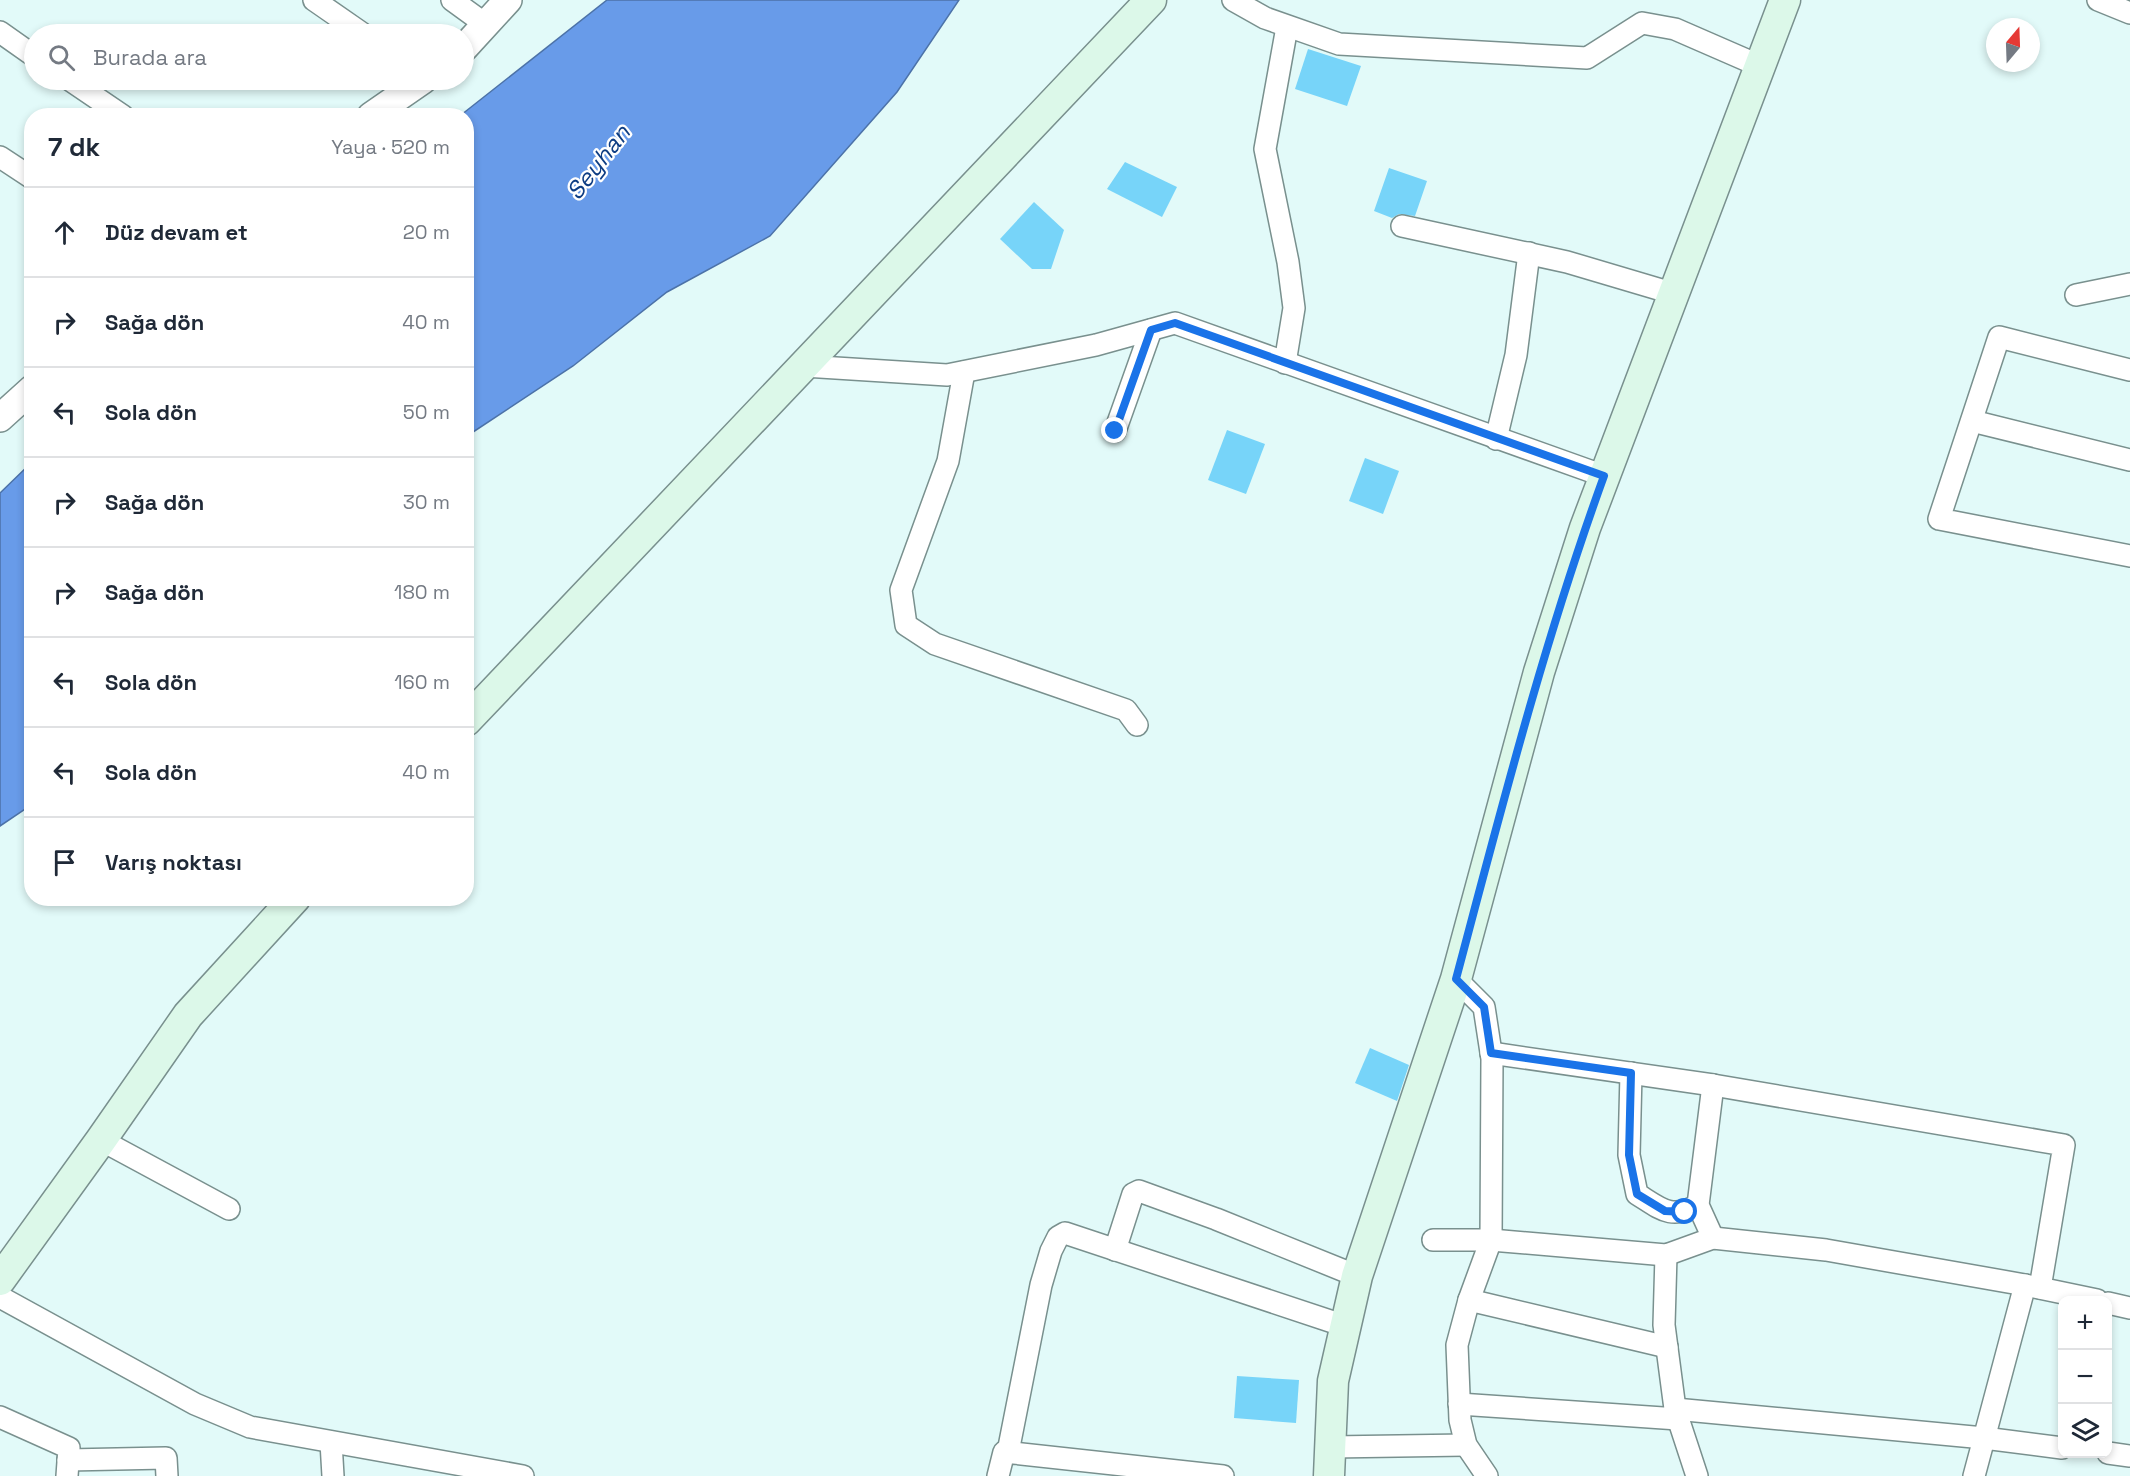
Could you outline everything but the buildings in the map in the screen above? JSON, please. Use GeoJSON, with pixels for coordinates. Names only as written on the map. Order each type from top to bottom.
{"type":"FeatureCollection","features":[{"type":"Feature","properties":{"kind":"main road"},"geometry":{"type":"LineString","coordinates":[[474,713],[1151,0]]}},
{"type":"Feature","properties":{"kind":"main road"},"geometry":{"type":"LineString","coordinates":[[1330,1462],[1333,1381],[1357,1276],[1456,979],[1539,672],[1604,476],[1785,0]]}},
{"type":"Feature","properties":{"kind":"main road"},"geometry":{"type":"LineString","coordinates":[[0,1280],[188,1015],[288,906]]}},
{"type":"Feature","properties":{"kind":"street"},"geometry":{"type":"LineString","coordinates":[[314,0],[349,24]]}},
{"type":"Feature","properties":{"kind":"street"},"geometry":{"type":"LineString","coordinates":[[452,0],[485,24]]}},
{"type":"Feature","properties":{"kind":"street"},"geometry":{"type":"LineString","coordinates":[[474,37],[508,0]]}},
{"type":"Feature","properties":{"kind":"street"},"geometry":{"type":"LineString","coordinates":[[1233,0],[1265,18],[1339,44],[1587,58],[1642,23],[1674,29],[1760,66]]}},
{"type":"Feature","properties":{"kind":"street"},"geometry":{"type":"LineString","coordinates":[[2098,0],[2130,13]]}},
{"type":"Feature","properties":{"kind":"street"},"geometry":{"type":"LineString","coordinates":[[1285,363],[1294,308],[1288,262],[1265,149],[1287,27]]}},
{"type":"Feature","properties":{"kind":"street"},"geometry":{"type":"LineString","coordinates":[[0,32],[24,49]]}},
{"type":"Feature","properties":{"kind":"street"},"geometry":{"type":"LineString","coordinates":[[85,90],[111,108]]}},
{"type":"Feature","properties":{"kind":"street"},"geometry":{"type":"LineString","coordinates":[[383,108],[409,90]]}},
{"type":"Feature","properties":{"kind":"street"},"geometry":{"type":"LineString","coordinates":[[0,157],[24,173]]}},
{"type":"Feature","properties":{"kind":"street"},"geometry":{"type":"LineString","coordinates":[[1402,226],[1567,262],[1674,294]]}},
{"type":"Feature","properties":{"kind":"street"},"geometry":{"type":"LineString","coordinates":[[1496,440],[1516,355],[1529,254]]}},
{"type":"Feature","properties":{"kind":"street"},"geometry":{"type":"LineString","coordinates":[[2076,295],[2130,284]]}},
{"type":"Feature","properties":{"kind":"street"},"geometry":{"type":"LineString","coordinates":[[804,366],[946,375],[1096,345],[1175,323],[1496,440],[1604,476]]}},
{"type":"Feature","properties":{"kind":"street"},"geometry":{"type":"LineString","coordinates":[[1115,431],[1151,330]]}},
{"type":"Feature","properties":{"kind":"street"},"geometry":{"type":"LineString","coordinates":[[2130,370],[2000,337],[1939,519],[2130,556]]}},
{"type":"Feature","properties":{"kind":"street"},"geometry":{"type":"LineString","coordinates":[[964,372],[948,461],[902,590],[906,625],[935,644],[1126,710],[1137,724]]}},
{"type":"Feature","properties":{"kind":"street"},"geometry":{"type":"LineString","coordinates":[[0,418],[24,396]]}},
{"type":"Feature","properties":{"kind":"street"},"geometry":{"type":"LineString","coordinates":[[1972,421],[2130,460]]}},
{"type":"Feature","properties":{"kind":"street"},"geometry":{"type":"LineString","coordinates":[[1456,979],[1484,1007],[1491,1053],[1491,1240],[1469,1300],[1457,1344],[1459,1404],[1466,1445],[1487,1476]]}},
{"type":"Feature","properties":{"kind":"street"},"geometry":{"type":"LineString","coordinates":[[1491,1053],[1713,1085],[2064,1145],[2033,1286],[1974,1476]]}},
{"type":"Feature","properties":{"kind":"street"},"geometry":{"type":"LineString","coordinates":[[1631,1073],[1629,1155],[1637,1194],[1665,1211],[1685,1212],[1698,1205]]}},
{"type":"Feature","properties":{"kind":"street"},"geometry":{"type":"LineString","coordinates":[[1713,1085],[1698,1205],[1713,1238]]}},
{"type":"Feature","properties":{"kind":"street"},"geometry":{"type":"LineString","coordinates":[[101,1140],[229,1209]]}},
{"type":"Feature","properties":{"kind":"street"},"geometry":{"type":"LineString","coordinates":[[1115,1250],[1133,1194],[1138,1191],[1216,1219],[1357,1276]]}},
{"type":"Feature","properties":{"kind":"street"},"geometry":{"type":"LineString","coordinates":[[1008,1452],[1041,1285],[1051,1251],[1058,1237],[1065,1233],[1345,1326]]}},
{"type":"Feature","properties":{"kind":"street"},"geometry":{"type":"LineString","coordinates":[[1433,1240],[1491,1240],[1666,1255],[1713,1238],[1826,1250],[2079,1296]]}},
{"type":"Feature","properties":{"kind":"street"},"geometry":{"type":"LineString","coordinates":[[1666,1255],[1664,1325],[1677,1414],[1696,1476]]}},
{"type":"Feature","properties":{"kind":"street"},"geometry":{"type":"LineString","coordinates":[[0,1297],[195,1404],[250,1427],[524,1476]]}},
{"type":"Feature","properties":{"kind":"street"},"geometry":{"type":"LineString","coordinates":[[1469,1300],[1667,1347]]}},
{"type":"Feature","properties":{"kind":"street"},"geometry":{"type":"LineString","coordinates":[[2112,1304],[2130,1308]]}},
{"type":"Feature","properties":{"kind":"street"},"geometry":{"type":"LineString","coordinates":[[1459,1404],[1677,1414],[1984,1438],[2058,1447]]}},
{"type":"Feature","properties":{"kind":"street"},"geometry":{"type":"LineString","coordinates":[[0,1417],[69,1448],[68,1468],[166,1458],[167,1476]]}},
{"type":"Feature","properties":{"kind":"street"},"geometry":{"type":"LineString","coordinates":[[331,1442],[333,1476]]}},
{"type":"Feature","properties":{"kind":"street"},"geometry":{"type":"LineString","coordinates":[[1330,1462],[1466,1445]]}},
{"type":"Feature","properties":{"kind":"street"},"geometry":{"type":"LineString","coordinates":[[998,1476],[1004,1452],[1223,1476]]}},
{"type":"Feature","properties":{"kind":"street"},"geometry":{"type":"LineString","coordinates":[[2112,1455],[2128,1463]]}},
{"type":"Feature","properties":{"kind":"water","name":"Seyhan"},"geometry":{"type":"Polygon","coordinates":[[[607,0],[959,0],[897,92],[770,236],[667,292],[573,366],[474,431],[474,108],[470,108],[607,0]]]}},
{"type":"Feature","properties":{"kind":"water"},"geometry":{"type":"Polygon","coordinates":[[[24,470],[24,810],[0,826],[0,493],[24,470]]]}},
{"type":"Feature","properties":{"kind":"route"},"geometry":{"type":"LineString","coordinates":[[1115,431],[1151,330],[1175,323],[1496,440],[1604,476],[1539,672],[1456,979],[1484,1007],[1491,1053],[1631,1073],[1629,1155],[1637,1194],[1665,1211],[1685,1212]]}}]}
